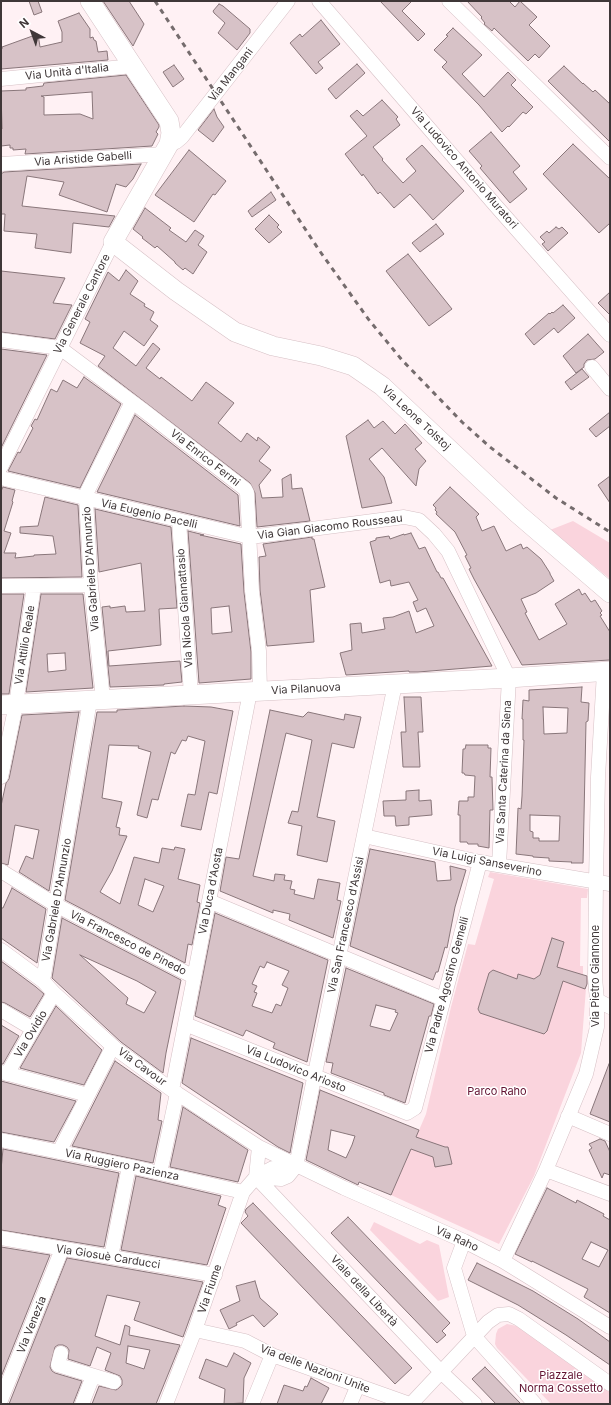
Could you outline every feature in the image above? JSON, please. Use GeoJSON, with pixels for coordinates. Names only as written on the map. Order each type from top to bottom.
{"type":"FeatureCollection","features":[{"type":"Feature","properties":{"kind":"street"},"geometry":{"type":"LineString","coordinates":[[90,1],[169,121],[171,133],[167,149]]}},
{"type":"Feature","properties":{"kind":"street","name":"Via Mangani"},"geometry":{"type":"LineString","coordinates":[[167,149],[182,137],[288,1]]}},
{"type":"Feature","properties":{"kind":"street","name":"Via Ludovico Antonio Muratori"},"geometry":{"type":"LineString","coordinates":[[319,1],[496,206],[610,335]]}},
{"type":"Feature","properties":{"kind":"street"},"geometry":{"type":"LineString","coordinates":[[449,1],[610,158]]}},
{"type":"Feature","properties":{"kind":"street","name":"Via Unità d'Italia"},"geometry":{"type":"LineString","coordinates":[[1,79],[133,66]]}},
{"type":"Feature","properties":{"kind":"street","name":"Via Aristide Gabelli"},"geometry":{"type":"LineString","coordinates":[[1,164],[167,149]]}},
{"type":"Feature","properties":{"kind":"street","name":"Via Generale Cantore"},"geometry":{"type":"LineString","coordinates":[[1,467],[113,242],[167,149]]}},
{"type":"Feature","properties":{"kind":"street","name":"Via Leone Tolstoj"},"geometry":{"type":"LineString","coordinates":[[113,242],[176,291],[235,332],[273,346],[321,356],[353,366],[382,386],[518,514],[610,593]]}},
{"type":"Feature","properties":{"kind":"street"},"geometry":{"type":"LineString","coordinates":[[1,340],[60,348]]}},
{"type":"Feature","properties":{"kind":"street","name":"Via Enrico Fermi"},"geometry":{"type":"LineString","coordinates":[[60,348],[245,489],[247,493],[252,590],[258,651],[255,691]]}},
{"type":"Feature","properties":{"kind":"street"},"geometry":{"type":"LineString","coordinates":[[592,367],[610,389]]}},
{"type":"Feature","properties":{"kind":"street","name":"Via Gabriele D'Annunzio"},"geometry":{"type":"LineString","coordinates":[[43,981],[56,905],[96,700],[86,499],[87,492],[132,402]]}},
{"type":"Feature","properties":{"kind":"street","name":"Via Eugenio Pacelli"},"geometry":{"type":"LineString","coordinates":[[1,478],[250,538]]}},
{"type":"Feature","properties":{"kind":"street","name":"Via Gian Giacomo Rousseau"},"geometry":{"type":"LineString","coordinates":[[250,538],[404,517],[419,520],[434,534],[448,551],[509,678]]}},
{"type":"Feature","properties":{"kind":"street","name":"Via Nicola Giannattasio"},"geometry":{"type":"LineString","coordinates":[[179,521],[191,695]]}},
{"type":"Feature","properties":{"kind":"street"},"geometry":{"type":"LineString","coordinates":[[1,586],[91,585]]}},
{"type":"Feature","properties":{"kind":"street","name":"Via Attilio Reale"},"geometry":{"type":"LineString","coordinates":[[1,777],[8,704],[34,586]]}},
{"type":"Feature","properties":{"kind":"street","name":"Via Pilanuova"},"geometry":{"type":"LineString","coordinates":[[8,704],[607,672]]}},
{"type":"Feature","properties":{"kind":"street","name":"Via Pietro Giannone"},"geometry":{"type":"LineString","coordinates":[[503,1261],[546,1170],[604,1030],[597,1000],[594,978],[603,883],[607,672]]}},
{"type":"Feature","properties":{"kind":"street","name":"Via Santa Caterina da Siena"},"geometry":{"type":"LineString","coordinates":[[499,865],[509,678]]}},
{"type":"Feature","properties":{"kind":"street","name":"Via San Francesco d'Assisi"},"geometry":{"type":"LineString","coordinates":[[296,1166],[396,684]]}},
{"type":"Feature","properties":{"kind":"street","name":"Via Duca d'Aosta"},"geometry":{"type":"LineString","coordinates":[[160,1173],[194,977],[255,691]]}},
{"type":"Feature","properties":{"kind":"street","name":"Via Luigi Sanseverino"},"geometry":{"type":"LineString","coordinates":[[364,836],[480,862],[603,883]]}},
{"type":"Feature","properties":{"kind":"street","name":"Via Padre Agostino Gemelli"},"geometry":{"type":"LineString","coordinates":[[411,1111],[480,862]]}},
{"type":"Feature","properties":{"kind":"street","name":"Via Francesco de Pinedo"},"geometry":{"type":"LineString","coordinates":[[1,871],[56,905],[194,977]]}},
{"type":"Feature","properties":{"kind":"street"},"geometry":{"type":"LineString","coordinates":[[209,901],[443,999]]}},
{"type":"Feature","properties":{"kind":"street","name":"Via Cavour"},"geometry":{"type":"LineString","coordinates":[[1,950],[43,981],[54,994],[114,1046],[175,1092],[259,1147],[296,1166]]}},
{"type":"Feature","properties":{"kind":"street","name":"Via Ovidio"},"geometry":{"type":"LineString","coordinates":[[4,1073],[54,994]]}},
{"type":"Feature","properties":{"kind":"street"},"geometry":{"type":"LineString","coordinates":[[597,1000],[610,1007]]}},
{"type":"Feature","properties":{"kind":"street"},"geometry":{"type":"LineString","coordinates":[[1,1010],[33,1029]]}},
{"type":"Feature","properties":{"kind":"street","name":"Via Ludovico Ariosto"},"geometry":{"type":"LineString","coordinates":[[185,1024],[315,1076],[411,1111]]}},
{"type":"Feature","properties":{"kind":"street"},"geometry":{"type":"LineString","coordinates":[[59,1152],[114,1046]]}},
{"type":"Feature","properties":{"kind":"street"},"geometry":{"type":"LineString","coordinates":[[4,1073],[88,1095]]}},
{"type":"Feature","properties":{"kind":"street"},"geometry":{"type":"LineString","coordinates":[[568,1116],[610,1134]]}},
{"type":"Feature","properties":{"kind":"street","name":"Via Ruggiero Pazienza"},"geometry":{"type":"LineString","coordinates":[[1,1140],[129,1166],[243,1192]]}},
{"type":"Feature","properties":{"kind":"street"},"geometry":{"type":"LineString","coordinates":[[259,1147],[256,1177],[281,1179],[288,1176],[296,1166]]}},
{"type":"Feature","properties":{"kind":"street"},"geometry":{"type":"LineString","coordinates":[[111,1257],[129,1166]]}},
{"type":"Feature","properties":{"kind":"street","name":"Via Raho"},"geometry":{"type":"LineString","coordinates":[[296,1166],[464,1241],[503,1261],[610,1327]]}},
{"type":"Feature","properties":{"kind":"street"},"geometry":{"type":"LineString","coordinates":[[546,1170],[610,1194]]}},
{"type":"Feature","properties":{"kind":"street","name":"Via Fiume"},"geometry":{"type":"LineString","coordinates":[[166,1404],[215,1275],[243,1192],[256,1177]]}},
{"type":"Feature","properties":{"kind":"street","name":"Viale della Libertà"},"geometry":{"type":"LineString","coordinates":[[256,1177],[441,1372],[475,1404]]}},
{"type":"Feature","properties":{"kind":"street","name":"Via Giosuè Carducci"},"geometry":{"type":"LineString","coordinates":[[1,1238],[215,1275]]}},
{"type":"Feature","properties":{"kind":"street"},"geometry":{"type":"LineString","coordinates":[[464,1241],[454,1268],[474,1336],[535,1404]]}},
{"type":"Feature","properties":{"kind":"street","name":"Via Venezia"},"geometry":{"type":"LineString","coordinates":[[1,1400],[62,1249]]}},
{"type":"Feature","properties":{"kind":"street"},"geometry":{"type":"LineString","coordinates":[[411,1404],[474,1336],[488,1322],[498,1315],[508,1314],[519,1319],[610,1384]]}},
{"type":"Feature","properties":{"kind":"street","name":"Via delle Nazioni Unite"},"geometry":{"type":"LineString","coordinates":[[195,1330],[245,1341],[272,1354],[411,1404]]}},
{"type":"Feature","properties":{"kind":"street"},"geometry":{"type":"LineString","coordinates":[[61,1353],[58,1364],[114,1382]]}},
{"type":"Feature","properties":{"kind":"street"},"geometry":{"type":"LineString","coordinates":[[252,1404],[272,1354]]}},
{"type":"Feature","properties":{"kind":"street"},"geometry":{"type":"LineString","coordinates":[[82,1404],[93,1376]]}},
{"type":"Feature","properties":{"kind":"street"},"geometry":{"type":"LineString","coordinates":[[350,1404],[358,1385]]}},
{"type":"Feature","properties":{"kind":"green space"},"geometry":{"type":"Polygon","coordinates":[[[573,521],[610,543],[610,579],[550,530],[573,521]]]}},
{"type":"Feature","properties":{"kind":"green space","name":"Parco Raho"},"geometry":{"type":"Polygon","coordinates":[[[490,872],[588,889],[587,898],[581,898],[580,966],[583,966],[583,975],[589,978],[586,988],[581,1053],[534,1176],[499,1244],[391,1195],[426,1114],[451,1007],[468,944],[475,945],[494,879],[488,877],[490,872]]]}},
{"type":"Feature","properties":{"kind":"green space"},"geometry":{"type":"Polygon","coordinates":[[[374,1222],[420,1244],[427,1240],[439,1245],[449,1297],[438,1301],[370,1230],[374,1222]]]}},
{"type":"Feature","properties":{"kind":"green space","name":"Piazzale Norma Cossetto"},"geometry":{"type":"Polygon","coordinates":[[[507,1324],[517,1326],[610,1390],[610,1404],[551,1404],[497,1348],[495,1344],[498,1329],[507,1324]]]}},
{"type":"Feature","properties":{"kind":"building"},"geometry":{"type":"Polygon","coordinates":[[[29,1],[38,1],[42,12],[34,15],[29,1]]]}},
{"type":"Feature","properties":{"kind":"building"},"geometry":{"type":"Polygon","coordinates":[[[103,1],[129,1],[144,24],[133,46],[103,1]]]}},
{"type":"Feature","properties":{"kind":"building"},"geometry":{"type":"Polygon","coordinates":[[[380,1],[412,1],[402,11],[425,34],[418,41],[380,1]]]}},
{"type":"Feature","properties":{"kind":"building"},"geometry":{"type":"Polygon","coordinates":[[[467,1],[509,1],[515,7],[520,1],[537,17],[529,25],[550,46],[539,58],[535,54],[528,61],[494,28],[492,31],[484,24],[485,23],[481,18],[482,17],[467,1]]]}},
{"type":"Feature","properties":{"kind":"building"},"geometry":{"type":"Polygon","coordinates":[[[219,4],[250,29],[250,33],[237,50],[218,33],[225,23],[213,11],[219,4]]]}},
{"type":"Feature","properties":{"kind":"building"},"geometry":{"type":"Polygon","coordinates":[[[79,13],[90,29],[90,38],[93,37],[96,41],[98,52],[107,51],[108,60],[1,69],[2,47],[38,34],[40,47],[62,42],[62,32],[58,21],[79,13]]]}},
{"type":"Feature","properties":{"kind":"building"},"geometry":{"type":"Polygon","coordinates":[[[321,20],[340,44],[318,62],[323,68],[316,74],[290,43],[300,34],[302,37],[321,20]]]}},
{"type":"Feature","properties":{"kind":"building"},"geometry":{"type":"Polygon","coordinates":[[[453,28],[482,55],[462,74],[484,97],[508,72],[516,80],[511,85],[533,107],[526,114],[523,112],[509,127],[508,126],[502,132],[479,105],[442,67],[447,62],[434,50],[448,36],[446,35],[453,28]]]}},
{"type":"Feature","properties":{"kind":"building"},"geometry":{"type":"Polygon","coordinates":[[[357,64],[365,73],[336,99],[328,89],[357,64]]]}},
{"type":"Feature","properties":{"kind":"building"},"geometry":{"type":"Polygon","coordinates":[[[174,65],[184,79],[173,87],[163,72],[174,65]]]}},
{"type":"Feature","properties":{"kind":"building"},"geometry":{"type":"Polygon","coordinates":[[[564,66],[583,84],[593,92],[595,90],[610,104],[610,142],[548,81],[564,66]]]}},
{"type":"Feature","properties":{"kind":"building"},"geometry":{"type":"Polygon","coordinates":[[[126,75],[159,125],[156,132],[158,134],[152,146],[25,154],[26,149],[13,150],[13,148],[10,148],[10,145],[1,146],[1,91],[26,90],[26,88],[43,86],[44,83],[126,75]],[[92,92],[41,96],[44,97],[44,115],[80,114],[93,119],[92,92]]]}},
{"type":"Feature","properties":{"kind":"building"},"geometry":{"type":"Polygon","coordinates":[[[382,100],[398,117],[396,119],[400,125],[373,147],[383,159],[382,160],[403,183],[416,171],[406,159],[422,145],[464,191],[433,220],[410,194],[394,208],[380,192],[378,194],[345,154],[367,136],[350,116],[357,110],[363,116],[382,100]]]}},
{"type":"Feature","properties":{"kind":"building"},"geometry":{"type":"Polygon","coordinates":[[[214,109],[217,117],[224,127],[213,142],[198,130],[214,109]]]}},
{"type":"Feature","properties":{"kind":"building"},"geometry":{"type":"Polygon","coordinates":[[[491,132],[520,166],[513,172],[527,189],[510,203],[480,168],[482,166],[469,151],[491,132]]]}},
{"type":"Feature","properties":{"kind":"building"},"geometry":{"type":"Polygon","coordinates":[[[573,144],[610,179],[610,223],[599,233],[543,174],[573,144]]]}},
{"type":"Feature","properties":{"kind":"building"},"geometry":{"type":"Polygon","coordinates":[[[189,150],[226,181],[215,195],[213,194],[194,222],[155,195],[189,150]]]}},
{"type":"Feature","properties":{"kind":"building"},"geometry":{"type":"Polygon","coordinates":[[[141,164],[133,179],[126,187],[116,184],[107,212],[59,195],[64,182],[27,176],[22,206],[115,216],[109,227],[73,223],[71,253],[35,248],[37,234],[4,231],[5,214],[1,214],[1,174],[4,172],[141,164]]]}},
{"type":"Feature","properties":{"kind":"building"},"geometry":{"type":"Polygon","coordinates":[[[271,192],[276,200],[252,217],[248,211],[271,192]]]}},
{"type":"Feature","properties":{"kind":"building"},"geometry":{"type":"Polygon","coordinates":[[[145,208],[171,228],[169,230],[186,242],[195,230],[204,236],[198,245],[207,252],[193,274],[185,268],[183,270],[157,246],[155,248],[133,229],[145,208]]]}},
{"type":"Feature","properties":{"kind":"building"},"geometry":{"type":"Polygon","coordinates":[[[269,215],[279,225],[277,227],[282,232],[269,243],[255,229],[269,215]]]}},
{"type":"Feature","properties":{"kind":"building"},"geometry":{"type":"Polygon","coordinates":[[[436,224],[444,234],[420,252],[412,243],[436,224]]]}},
{"type":"Feature","properties":{"kind":"building"},"geometry":{"type":"Polygon","coordinates":[[[556,227],[559,229],[562,227],[568,233],[548,251],[542,244],[545,242],[540,237],[547,231],[549,233],[556,227]]]}},
{"type":"Feature","properties":{"kind":"building"},"geometry":{"type":"Polygon","coordinates":[[[408,254],[452,309],[429,326],[386,271],[408,254]]]}},
{"type":"Feature","properties":{"kind":"building"},"geometry":{"type":"Polygon","coordinates":[[[126,270],[138,281],[130,294],[154,312],[150,320],[158,326],[144,346],[124,331],[113,348],[136,366],[153,343],[160,349],[146,368],[160,379],[161,377],[192,401],[206,382],[234,403],[218,423],[241,442],[247,433],[257,441],[258,437],[270,447],[259,461],[271,470],[259,485],[262,498],[283,497],[282,479],[291,474],[292,489],[302,488],[310,521],[257,527],[255,493],[250,483],[98,366],[105,356],[80,343],[90,322],[85,319],[108,272],[119,281],[126,270]]]}},
{"type":"Feature","properties":{"kind":"building"},"geometry":{"type":"Polygon","coordinates":[[[1,271],[65,278],[53,303],[72,305],[55,339],[1,332],[1,271]]]}},
{"type":"Feature","properties":{"kind":"building"},"geometry":{"type":"Polygon","coordinates":[[[610,292],[610,315],[598,303],[610,292]]]}},
{"type":"Feature","properties":{"kind":"building"},"geometry":{"type":"Polygon","coordinates":[[[563,305],[575,318],[558,333],[554,328],[534,345],[525,334],[549,313],[553,313],[563,305]]]}},
{"type":"Feature","properties":{"kind":"building"},"geometry":{"type":"Polygon","coordinates":[[[588,334],[604,352],[595,359],[587,360],[584,367],[576,373],[563,356],[588,334]]]}},
{"type":"Feature","properties":{"kind":"building"},"geometry":{"type":"Polygon","coordinates":[[[1,349],[47,355],[1,448],[1,349]]]}},
{"type":"Feature","properties":{"kind":"building"},"geometry":{"type":"Polygon","coordinates":[[[582,369],[589,377],[571,390],[565,382],[582,369]]]}},
{"type":"Feature","properties":{"kind":"building"},"geometry":{"type":"Polygon","coordinates":[[[84,377],[121,404],[80,488],[8,471],[18,452],[20,453],[33,428],[31,426],[35,419],[37,420],[51,389],[57,392],[63,380],[77,388],[84,377]]]}},
{"type":"Feature","properties":{"kind":"building"},"geometry":{"type":"Polygon","coordinates":[[[610,412],[610,426],[596,437],[589,429],[610,412]]]}},
{"type":"Feature","properties":{"kind":"building"},"geometry":{"type":"Polygon","coordinates":[[[135,415],[238,495],[240,526],[97,492],[135,415]]]}},
{"type":"Feature","properties":{"kind":"building"},"geometry":{"type":"Polygon","coordinates":[[[368,420],[374,428],[383,421],[395,434],[405,424],[422,443],[415,449],[426,461],[419,469],[416,486],[382,448],[369,459],[384,477],[392,503],[362,508],[346,436],[368,420]]]}},
{"type":"Feature","properties":{"kind":"building"},"geometry":{"type":"Polygon","coordinates":[[[610,476],[610,503],[598,485],[610,476]]]}},
{"type":"Feature","properties":{"kind":"building"},"geometry":{"type":"Polygon","coordinates":[[[3,487],[15,490],[4,531],[11,533],[4,553],[16,553],[15,558],[56,554],[53,536],[20,533],[20,527],[38,526],[45,497],[78,505],[82,577],[1,578],[1,491],[3,487]]]}},
{"type":"Feature","properties":{"kind":"building"},"geometry":{"type":"Polygon","coordinates":[[[450,487],[479,514],[476,517],[482,531],[494,526],[506,551],[521,544],[523,549],[527,547],[541,559],[550,573],[554,581],[536,593],[521,599],[527,612],[525,613],[539,640],[567,624],[555,604],[579,589],[582,595],[585,593],[591,602],[595,600],[602,611],[600,613],[602,615],[600,616],[610,632],[610,660],[522,665],[474,579],[469,569],[471,568],[465,556],[467,555],[455,532],[436,514],[436,508],[433,505],[450,487]]]}},
{"type":"Feature","properties":{"kind":"building"},"geometry":{"type":"Polygon","coordinates":[[[95,509],[171,527],[177,608],[159,609],[161,645],[108,651],[109,666],[180,661],[182,682],[164,685],[110,687],[102,607],[110,606],[110,608],[125,606],[126,612],[145,611],[141,563],[99,572],[95,509]]]}},
{"type":"Feature","properties":{"kind":"building"},"geometry":{"type":"Polygon","coordinates":[[[188,531],[241,544],[244,592],[251,652],[251,679],[199,683],[188,531]],[[229,606],[211,608],[212,634],[232,632],[229,606]]]}},
{"type":"Feature","properties":{"kind":"building"},"geometry":{"type":"Polygon","coordinates":[[[411,533],[419,549],[425,547],[437,572],[441,578],[443,578],[492,666],[418,672],[409,671],[346,675],[340,653],[352,650],[350,624],[361,623],[362,633],[385,629],[383,618],[393,617],[409,611],[416,633],[434,626],[426,608],[417,612],[413,602],[418,600],[409,582],[391,586],[390,580],[380,583],[370,542],[376,540],[376,538],[389,536],[390,539],[411,533]]]}},
{"type":"Feature","properties":{"kind":"building"},"geometry":{"type":"Polygon","coordinates":[[[312,537],[312,539],[314,539],[325,587],[310,590],[314,642],[267,646],[260,590],[259,557],[266,556],[263,544],[312,537]]]}},
{"type":"Feature","properties":{"kind":"building"},"geometry":{"type":"Polygon","coordinates":[[[1,594],[24,594],[9,694],[1,694],[1,594]]]}},
{"type":"Feature","properties":{"kind":"building"},"geometry":{"type":"Polygon","coordinates":[[[41,594],[83,594],[93,688],[26,692],[41,594]],[[65,653],[47,654],[48,672],[66,670],[65,653]]]}},
{"type":"Feature","properties":{"kind":"building"},"geometry":{"type":"Polygon","coordinates":[[[582,687],[581,702],[589,703],[588,721],[586,722],[583,863],[549,861],[549,858],[516,854],[518,808],[521,809],[522,796],[524,740],[522,719],[523,700],[529,701],[529,690],[582,687]],[[543,707],[544,734],[567,733],[568,708],[543,707]],[[530,815],[530,831],[533,832],[533,838],[539,838],[539,841],[559,841],[560,816],[530,815]]]}},
{"type":"Feature","properties":{"kind":"building"},"geometry":{"type":"Polygon","coordinates":[[[404,697],[421,697],[423,732],[418,732],[420,767],[403,767],[401,732],[406,732],[404,697]]]}},
{"type":"Feature","properties":{"kind":"building"},"geometry":{"type":"Polygon","coordinates":[[[184,706],[211,707],[233,711],[217,794],[209,792],[201,830],[181,826],[188,794],[195,795],[205,741],[188,736],[186,741],[182,740],[175,754],[171,752],[158,800],[152,799],[147,818],[137,815],[151,752],[138,748],[139,746],[109,745],[102,798],[122,802],[116,827],[120,828],[119,835],[127,836],[112,871],[100,892],[120,904],[134,857],[159,863],[162,848],[174,850],[175,847],[185,849],[178,879],[200,885],[197,902],[200,903],[192,945],[188,944],[185,963],[65,900],[97,712],[117,712],[117,710],[184,706]],[[145,879],[138,905],[153,912],[164,886],[145,879]]]}},
{"type":"Feature","properties":{"kind":"building"},"geometry":{"type":"Polygon","coordinates":[[[270,710],[303,717],[308,712],[344,720],[345,714],[361,717],[354,748],[332,743],[317,817],[335,821],[327,862],[297,855],[302,826],[288,823],[292,811],[298,812],[312,740],[286,733],[253,876],[274,881],[275,874],[285,875],[284,880],[292,881],[290,889],[295,890],[294,894],[314,899],[318,879],[340,883],[337,900],[341,901],[333,938],[289,920],[290,914],[273,910],[273,913],[220,891],[226,857],[239,859],[270,710]]]}},
{"type":"Feature","properties":{"kind":"building"},"geometry":{"type":"Polygon","coordinates":[[[79,712],[49,891],[19,872],[26,856],[33,859],[39,830],[15,825],[8,865],[1,863],[1,806],[6,783],[9,779],[22,715],[79,712]]]}},
{"type":"Feature","properties":{"kind":"building"},"geometry":{"type":"Polygon","coordinates":[[[466,745],[488,745],[488,748],[491,748],[490,777],[492,777],[493,810],[490,810],[489,848],[478,846],[478,844],[460,842],[460,815],[458,815],[459,801],[468,801],[468,797],[474,797],[475,776],[465,775],[462,773],[463,749],[465,749],[466,745]]]}},
{"type":"Feature","properties":{"kind":"building"},"geometry":{"type":"Polygon","coordinates":[[[419,790],[419,801],[431,800],[432,815],[409,817],[409,825],[396,826],[395,816],[384,816],[383,801],[406,800],[406,791],[419,790]]]}},
{"type":"Feature","properties":{"kind":"building"},"geometry":{"type":"Polygon","coordinates":[[[370,849],[435,862],[437,881],[451,880],[450,866],[466,870],[455,907],[447,948],[445,947],[438,972],[436,972],[433,980],[350,946],[370,849]]]}},
{"type":"Feature","properties":{"kind":"building"},"geometry":{"type":"Polygon","coordinates":[[[12,888],[46,909],[37,963],[1,938],[1,908],[3,908],[12,888]]]}},
{"type":"Feature","properties":{"kind":"building"},"geometry":{"type":"Polygon","coordinates":[[[215,913],[328,960],[307,1062],[273,1048],[275,1043],[246,1030],[243,1036],[195,1016],[215,913]],[[267,962],[264,968],[260,966],[252,984],[257,986],[254,992],[257,993],[252,1006],[272,1013],[276,1004],[281,1006],[288,988],[282,985],[289,971],[267,962]]]}},
{"type":"Feature","properties":{"kind":"building"},"geometry":{"type":"Polygon","coordinates":[[[62,918],[181,980],[163,1073],[121,1042],[52,978],[62,918]],[[80,955],[128,998],[126,1004],[144,1013],[156,992],[137,981],[80,955]]]}},
{"type":"Feature","properties":{"kind":"building"},"geometry":{"type":"Polygon","coordinates":[[[552,938],[564,942],[557,967],[587,976],[587,984],[585,989],[563,981],[547,1031],[544,1034],[480,1013],[478,1009],[489,973],[493,970],[517,979],[518,974],[534,979],[540,975],[552,938]]]}},
{"type":"Feature","properties":{"kind":"building"},"geometry":{"type":"Polygon","coordinates":[[[1,961],[44,994],[30,1017],[1,1002],[1,961]]]}},
{"type":"Feature","properties":{"kind":"building"},"geometry":{"type":"Polygon","coordinates":[[[346,968],[434,1004],[431,1016],[429,1016],[405,1103],[384,1095],[384,1093],[331,1073],[333,1063],[326,1062],[346,968]],[[376,1005],[370,1026],[390,1031],[398,1013],[395,1012],[396,1010],[376,1005]]]}},
{"type":"Feature","properties":{"kind":"building"},"geometry":{"type":"Polygon","coordinates":[[[56,1006],[102,1050],[84,1085],[20,1068],[56,1006]]]}},
{"type":"Feature","properties":{"kind":"building"},"geometry":{"type":"Polygon","coordinates":[[[1,1025],[19,1036],[3,1064],[1,1064],[1,1025]]]}},
{"type":"Feature","properties":{"kind":"building"},"geometry":{"type":"Polygon","coordinates":[[[191,1038],[303,1083],[290,1153],[278,1147],[182,1083],[191,1038]]]}},
{"type":"Feature","properties":{"kind":"building"},"geometry":{"type":"Polygon","coordinates":[[[115,1061],[161,1093],[158,1120],[162,1121],[153,1163],[72,1146],[115,1061]]]}},
{"type":"Feature","properties":{"kind":"building"},"geometry":{"type":"Polygon","coordinates":[[[610,1064],[610,1122],[590,1114],[610,1064]]]}},
{"type":"Feature","properties":{"kind":"building"},"geometry":{"type":"Polygon","coordinates":[[[1,1081],[76,1101],[54,1142],[1,1132],[1,1081]]]}},
{"type":"Feature","properties":{"kind":"building"},"geometry":{"type":"Polygon","coordinates":[[[320,1090],[419,1130],[416,1137],[448,1147],[452,1164],[435,1167],[433,1157],[411,1149],[391,1195],[359,1182],[358,1185],[306,1160],[320,1090]],[[331,1130],[328,1150],[346,1158],[355,1136],[331,1130]]]}},
{"type":"Feature","properties":{"kind":"building"},"geometry":{"type":"Polygon","coordinates":[[[183,1107],[248,1150],[238,1182],[170,1167],[183,1107]]]}},
{"type":"Feature","properties":{"kind":"building"},"geometry":{"type":"Polygon","coordinates":[[[600,1139],[605,1141],[610,1152],[610,1175],[604,1173],[602,1178],[589,1150],[592,1148],[589,1144],[600,1139]]]}},
{"type":"Feature","properties":{"kind":"building"},"geometry":{"type":"Polygon","coordinates":[[[3,1149],[119,1173],[104,1247],[1,1230],[1,1170],[3,1149]]]}},
{"type":"Feature","properties":{"kind":"building"},"geometry":{"type":"Polygon","coordinates":[[[136,1176],[221,1196],[218,1205],[226,1208],[207,1265],[121,1250],[136,1176]]]}},
{"type":"Feature","properties":{"kind":"building"},"geometry":{"type":"Polygon","coordinates":[[[547,1188],[576,1203],[577,1200],[604,1214],[603,1216],[610,1220],[610,1313],[584,1297],[588,1289],[515,1254],[547,1188]],[[591,1242],[582,1259],[599,1267],[608,1250],[591,1242]]]}},
{"type":"Feature","properties":{"kind":"building"},"geometry":{"type":"Polygon","coordinates":[[[253,1203],[412,1368],[395,1384],[241,1223],[248,1216],[245,1212],[246,1209],[253,1203]]]}},
{"type":"Feature","properties":{"kind":"building"},"geometry":{"type":"Polygon","coordinates":[[[348,1217],[450,1323],[442,1331],[446,1335],[437,1343],[331,1233],[348,1217]]]}},
{"type":"Feature","properties":{"kind":"building"},"geometry":{"type":"Polygon","coordinates":[[[1,1247],[50,1255],[1,1377],[1,1247]]]}},
{"type":"Feature","properties":{"kind":"building"},"geometry":{"type":"Polygon","coordinates":[[[67,1258],[203,1282],[183,1337],[134,1320],[140,1302],[107,1295],[95,1336],[120,1345],[125,1325],[130,1327],[129,1335],[180,1345],[156,1404],[92,1404],[99,1386],[116,1390],[122,1385],[120,1376],[105,1370],[111,1353],[97,1347],[90,1366],[68,1359],[69,1350],[67,1347],[58,1345],[55,1347],[50,1367],[52,1371],[82,1381],[73,1404],[9,1404],[67,1258]],[[128,1346],[126,1363],[144,1369],[150,1350],[128,1346]]]}},
{"type":"Feature","properties":{"kind":"building"},"geometry":{"type":"Polygon","coordinates":[[[477,1263],[533,1291],[578,1319],[610,1342],[610,1365],[518,1305],[468,1280],[477,1263]]]}},
{"type":"Feature","properties":{"kind":"building"},"geometry":{"type":"Polygon","coordinates":[[[255,1281],[260,1298],[278,1314],[264,1327],[253,1315],[236,1323],[237,1325],[229,1329],[220,1310],[240,1301],[236,1286],[255,1281]]]}},
{"type":"Feature","properties":{"kind":"building"},"geometry":{"type":"Polygon","coordinates":[[[234,1353],[251,1363],[244,1378],[243,1403],[224,1404],[225,1389],[199,1378],[206,1359],[227,1367],[234,1353]]]}},
{"type":"Feature","properties":{"kind":"building"},"geometry":{"type":"Polygon","coordinates":[[[485,1367],[521,1404],[496,1404],[472,1379],[485,1367]]]}},
{"type":"Feature","properties":{"kind":"building"},"geometry":{"type":"Polygon","coordinates":[[[311,1378],[329,1388],[321,1404],[277,1404],[284,1385],[303,1391],[305,1386],[307,1387],[311,1378]]]}},
{"type":"Feature","properties":{"kind":"railway"},"geometry":{"type":"LineString","coordinates":[[155,1],[319,250],[369,320],[402,360],[462,422],[490,447],[556,498],[610,532]]}}]}
